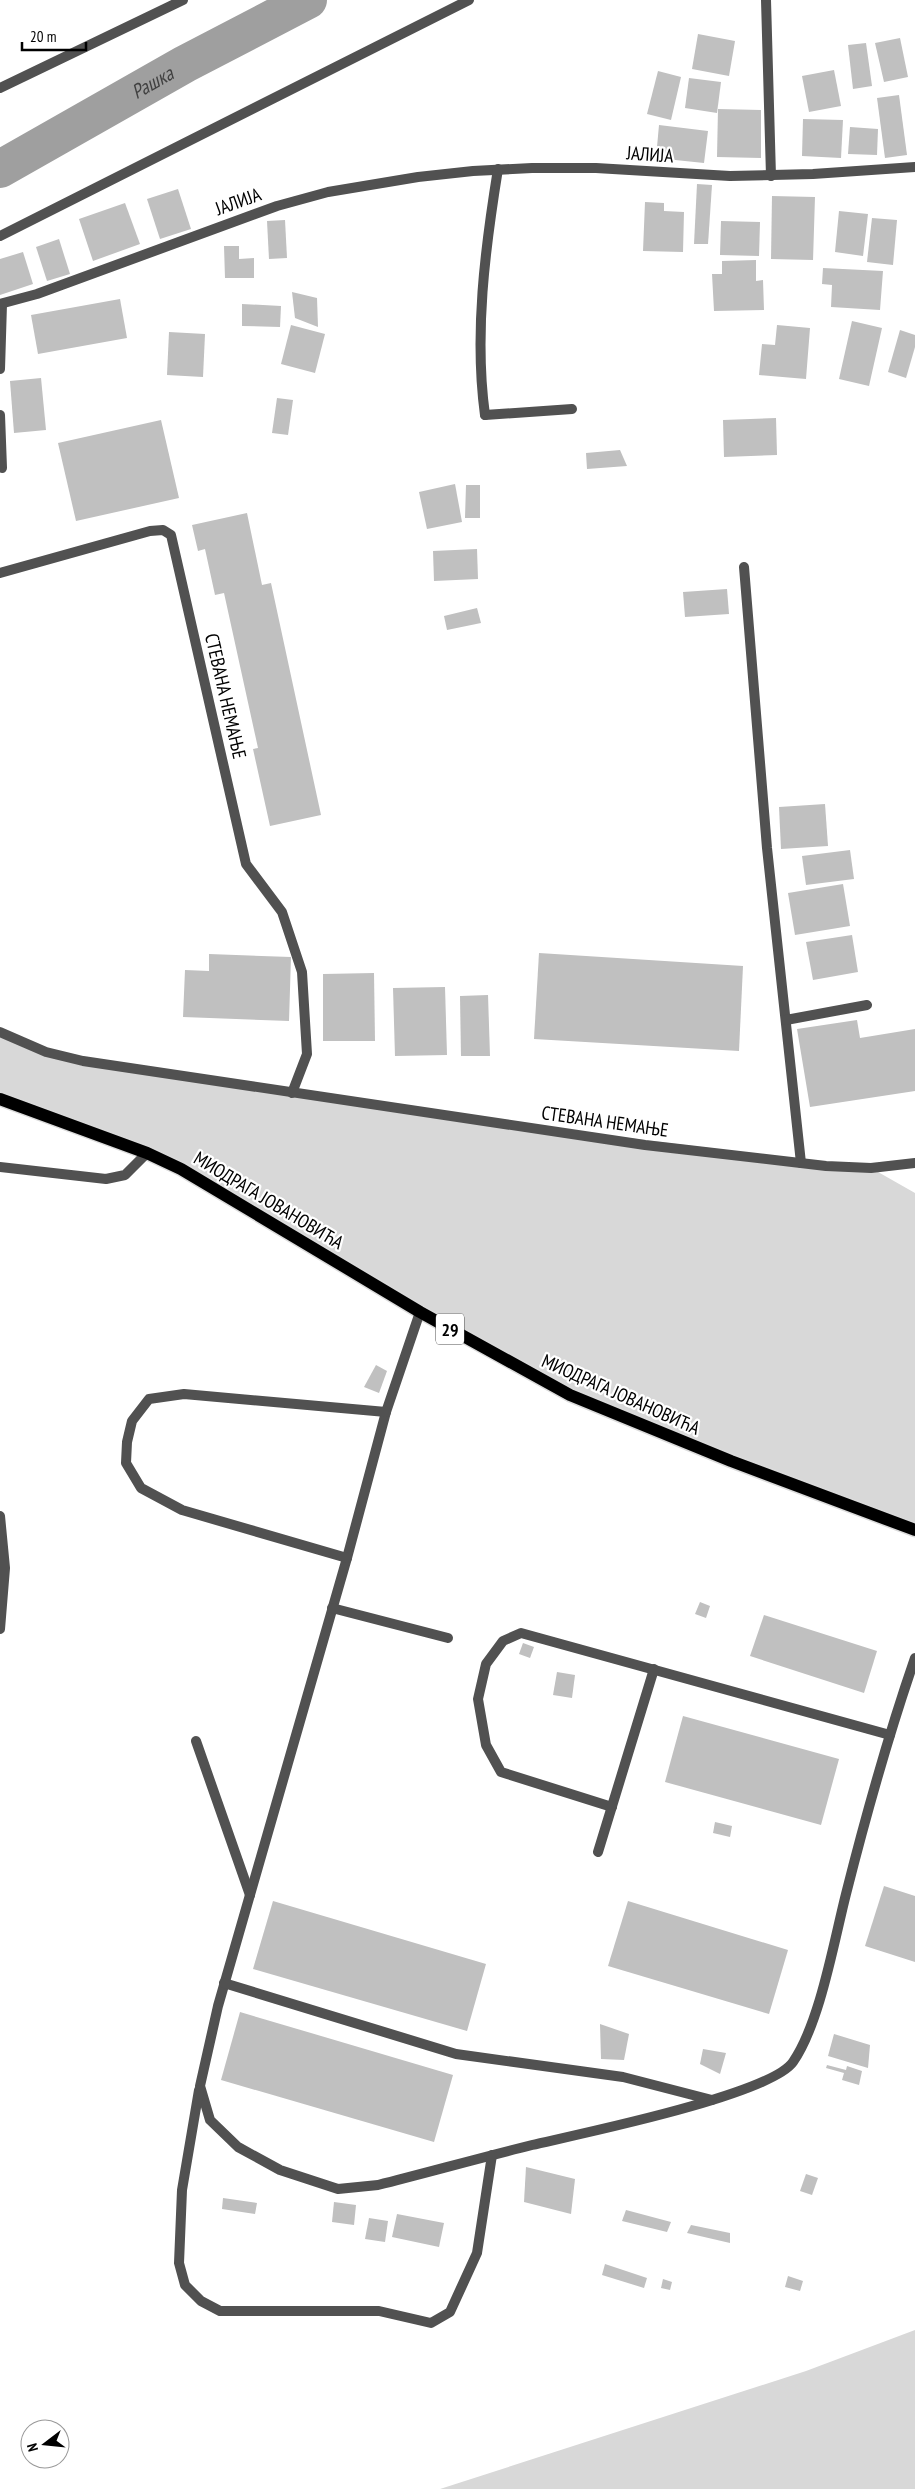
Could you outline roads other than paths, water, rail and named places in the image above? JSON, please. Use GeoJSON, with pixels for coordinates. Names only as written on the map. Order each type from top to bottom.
{"type":"FeatureCollection","features":[{"type":"Feature","properties":{"kind":"main road","name":"МИОДРАГА ЈОВАНОВИЋА"},"geometry":{"type":"LineString","coordinates":[[0,1099],[147,1153],[209,1184],[420,1312],[535,1378],[593,1406],[915,1530]]}},
{"type":"Feature","properties":{"kind":"street"},"geometry":{"type":"LineString","coordinates":[[0,88],[183,0]]}},
{"type":"Feature","properties":{"kind":"street"},"geometry":{"type":"LineString","coordinates":[[0,236],[469,0]]}},
{"type":"Feature","properties":{"kind":"street"},"geometry":{"type":"LineString","coordinates":[[766,0],[771,176]]}},
{"type":"Feature","properties":{"kind":"street","name":"ЈАЛИЈА"},"geometry":{"type":"LineString","coordinates":[[1,304],[37,294],[138,255],[297,200],[418,177],[498,169],[588,168],[700,175],[771,176],[878,171],[915,167]]}},
{"type":"Feature","properties":{"kind":"street"},"geometry":{"type":"LineString","coordinates":[[498,169],[487,245],[482,318],[482,390],[485,415],[572,409]]}},
{"type":"Feature","properties":{"kind":"street"},"geometry":{"type":"LineString","coordinates":[[0,369],[1,304]]}},
{"type":"Feature","properties":{"kind":"street"},"geometry":{"type":"LineString","coordinates":[[0,415],[2,468]]}},
{"type":"Feature","properties":{"kind":"street","name":"СТЕВАНА НЕМАЊЕ"},"geometry":{"type":"LineString","coordinates":[[0,574],[150,531],[163,530],[171,535],[246,864],[282,912],[302,972],[307,1054],[292,1093]]}},
{"type":"Feature","properties":{"kind":"street"},"geometry":{"type":"LineString","coordinates":[[744,567],[766,848],[802,1163]]}},
{"type":"Feature","properties":{"kind":"street"},"geometry":{"type":"LineString","coordinates":[[786,1020],[868,1005]]}},
{"type":"Feature","properties":{"kind":"street","name":"СТЕВАНА НЕМАЊЕ"},"geometry":{"type":"LineString","coordinates":[[0,1032],[46,1052],[83,1062],[645,1145],[856,1168],[915,1163]]}},
{"type":"Feature","properties":{"kind":"street"},"geometry":{"type":"LineString","coordinates":[[0,1167],[106,1179],[125,1175],[147,1153]]}},
{"type":"Feature","properties":{"kind":"street"},"geometry":{"type":"LineString","coordinates":[[420,1312],[386,1412],[347,1558],[224,1983],[200,2086],[182,2190],[179,2263],[185,2285],[201,2301],[220,2311],[379,2311],[431,2322],[450,2312],[477,2253],[492,2155]]}},
{"type":"Feature","properties":{"kind":"street"},"geometry":{"type":"LineString","coordinates":[[347,1558],[182,1510],[141,1488],[126,1463],[127,1442],[132,1421],[149,1399],[184,1394],[386,1412]]}},
{"type":"Feature","properties":{"kind":"street"},"geometry":{"type":"LineString","coordinates":[[0,1516],[5,1568],[0,1629]]}},
{"type":"Feature","properties":{"kind":"street"},"geometry":{"type":"LineString","coordinates":[[332,1608],[448,1638]]}},
{"type":"Feature","properties":{"kind":"street"},"geometry":{"type":"LineString","coordinates":[[612,1807],[501,1772],[486,1745],[478,1699],[486,1664],[503,1641],[521,1633],[890,1735]]}},
{"type":"Feature","properties":{"kind":"street"},"geometry":{"type":"LineString","coordinates":[[200,2086],[210,2120],[238,2147],[280,2170],[338,2189],[378,2185],[713,2100],[768,2080],[792,2064],[808,2033],[824,1980],[863,1828],[915,1658]]}},
{"type":"Feature","properties":{"kind":"street"},"geometry":{"type":"LineString","coordinates":[[598,1852],[654,1669]]}},
{"type":"Feature","properties":{"kind":"street"},"geometry":{"type":"LineString","coordinates":[[196,1741],[250,1894]]}},
{"type":"Feature","properties":{"kind":"street"},"geometry":{"type":"LineString","coordinates":[[224,1983],[456,2054],[623,2077],[713,2100]]}},
{"type":"Feature","properties":{"kind":"waterway","name":"Рашка"},"geometry":{"type":"LineString","coordinates":[[0,169],[185,64],[308,0]]}}]}
